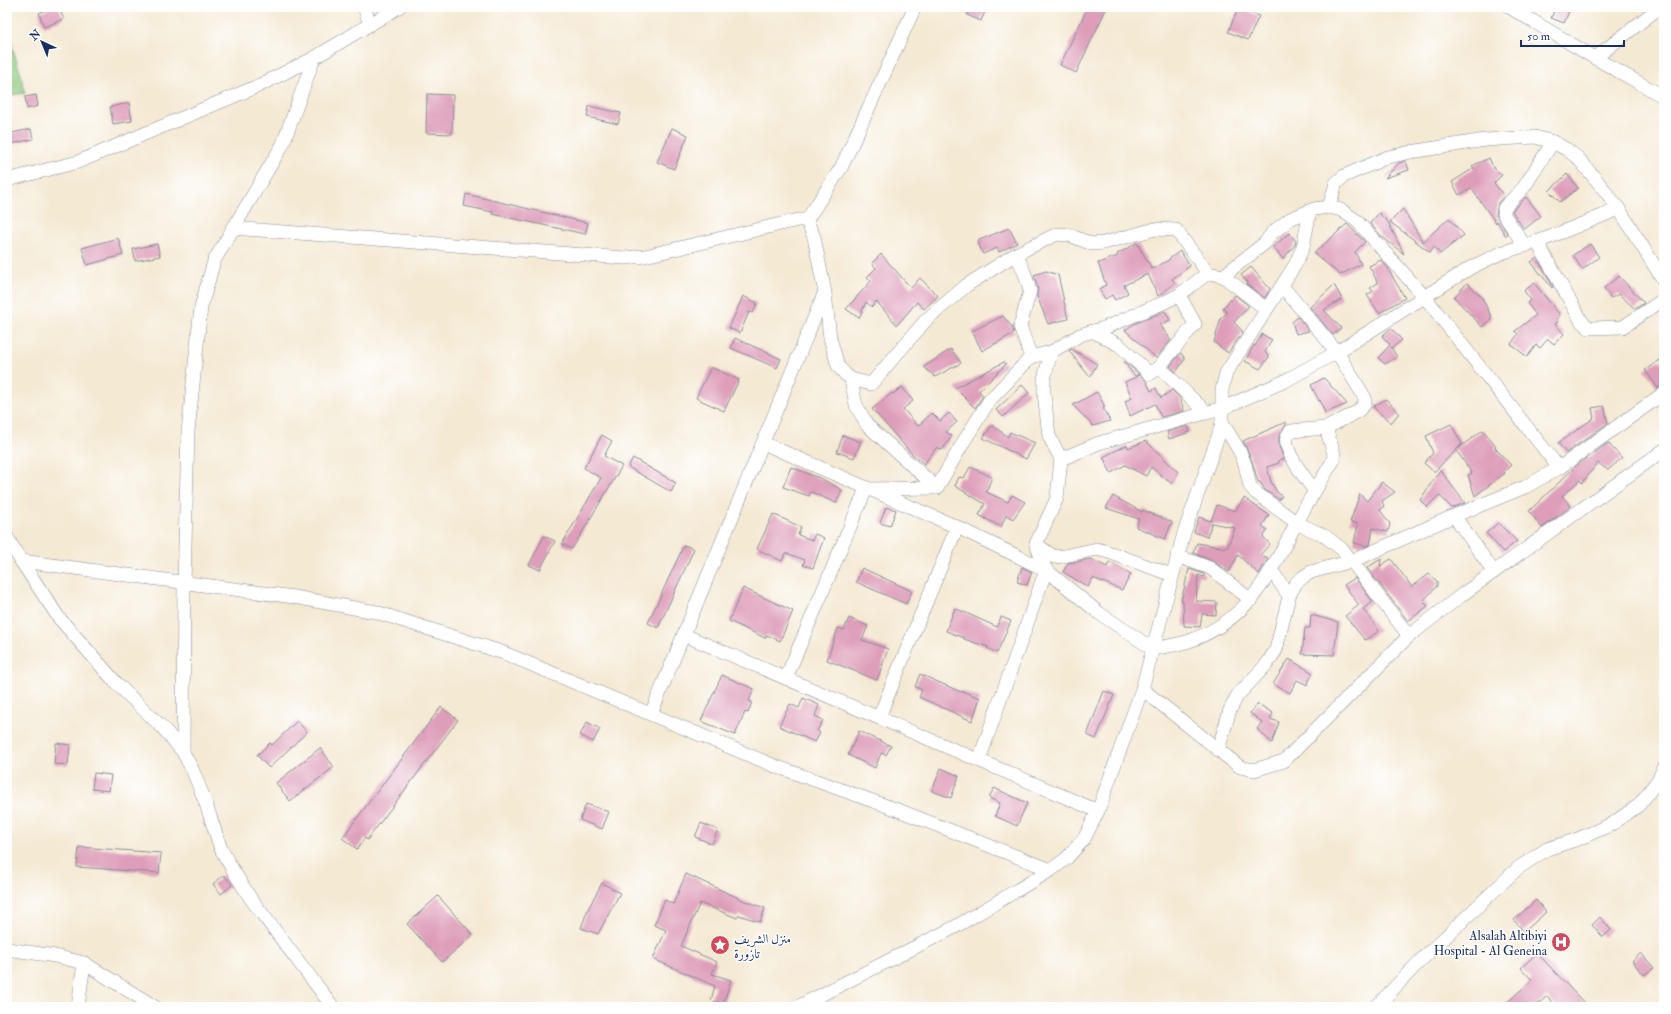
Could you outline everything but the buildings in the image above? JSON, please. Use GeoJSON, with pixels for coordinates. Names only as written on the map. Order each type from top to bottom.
{"type":"FeatureCollection","features":[{"type":"Feature","properties":{"kind":"street"},"geometry":{"type":"LineString","coordinates":[[364,7],[370,24]]}},
{"type":"Feature","properties":{"kind":"street"},"geometry":{"type":"LineString","coordinates":[[7,180],[78,162],[258,86],[314,58],[399,7]]}},
{"type":"Feature","properties":{"kind":"street"},"geometry":{"type":"LineString","coordinates":[[806,221],[841,168],[915,7]]}},
{"type":"Feature","properties":{"kind":"street"},"geometry":{"type":"LineString","coordinates":[[1509,7],[1664,97]]}},
{"type":"Feature","properties":{"kind":"street"},"geometry":{"type":"LineString","coordinates":[[1595,58],[1660,7]]}},
{"type":"Feature","properties":{"kind":"street"},"geometry":{"type":"LineString","coordinates":[[183,752],[184,582],[188,432],[201,307],[214,261],[232,228],[283,144],[314,58]]}},
{"type":"Feature","properties":{"kind":"street"},"geometry":{"type":"LineString","coordinates":[[1328,207],[1336,183],[1344,176],[1388,158],[1411,152],[1485,140],[1535,137],[1553,142],[1578,158],[1619,209],[1664,281]]}},
{"type":"Feature","properties":{"kind":"street"},"geometry":{"type":"LineString","coordinates":[[1553,142],[1524,186],[1504,208],[1504,215],[1531,244],[1582,322],[1589,328],[1623,327],[1664,299]]}},
{"type":"Feature","properties":{"kind":"street"},"geometry":{"type":"LineString","coordinates":[[1223,276],[1265,243],[1272,232],[1290,219],[1310,211],[1328,207],[1342,210],[1357,221],[1424,296],[1559,468]]}},
{"type":"Feature","properties":{"kind":"street"},"geometry":{"type":"LineString","coordinates":[[1061,459],[1099,443],[1223,408],[1285,381],[1337,352],[1470,268],[1501,253],[1531,244],[1619,209]]}},
{"type":"Feature","properties":{"kind":"street"},"geometry":{"type":"LineString","coordinates":[[797,1007],[955,927],[1051,870],[1067,858],[1084,839],[1098,811],[1142,689],[1177,556],[1222,422],[1222,390],[1226,373],[1295,265],[1303,247],[1310,211]]}},
{"type":"Feature","properties":{"kind":"street"},"geometry":{"type":"LineString","coordinates":[[232,228],[624,258],[645,256],[798,220],[806,221],[810,226],[814,238],[824,292],[830,338],[838,366],[851,379],[871,384],[926,320],[967,285],[1016,254],[1057,234],[1069,235],[1092,244],[1104,243],[1155,229],[1176,230],[1208,273],[1223,276],[1266,310]]}},
{"type":"Feature","properties":{"kind":"street"},"geometry":{"type":"LineString","coordinates":[[1016,254],[1025,274],[1030,291],[1020,326],[1031,357]]}},
{"type":"Feature","properties":{"kind":"street"},"geometry":{"type":"LineString","coordinates":[[937,488],[989,401],[1031,357],[1051,352],[1080,335],[1104,328],[1179,295],[1208,273]]}},
{"type":"Feature","properties":{"kind":"street"},"geometry":{"type":"LineString","coordinates":[[1282,286],[1337,352],[1365,398],[1365,404],[1362,409],[1326,428],[1291,431],[1287,435],[1286,441],[1290,455],[1296,467],[1315,491]]}},
{"type":"Feature","properties":{"kind":"street"},"geometry":{"type":"LineString","coordinates":[[651,714],[824,292]]}},
{"type":"Feature","properties":{"kind":"street"},"geometry":{"type":"LineString","coordinates":[[1092,331],[1119,345],[1150,374],[1160,367],[1195,324],[1179,295]]}},
{"type":"Feature","properties":{"kind":"street"},"geometry":{"type":"LineString","coordinates":[[979,760],[1046,570],[1036,544],[1057,498],[1061,459],[1049,436],[1044,393],[1044,379],[1051,352]]}},
{"type":"Feature","properties":{"kind":"street"},"geometry":{"type":"LineString","coordinates":[[1160,367],[1207,413]]}},
{"type":"Feature","properties":{"kind":"street"},"geometry":{"type":"LineString","coordinates":[[851,379],[856,405],[867,425],[937,488]]}},
{"type":"Feature","properties":{"kind":"street"},"geometry":{"type":"LineString","coordinates":[[1218,750],[1230,710],[1237,696],[1266,665],[1276,650],[1289,596],[1296,583],[1303,577],[1311,572],[1352,561],[1454,516],[1525,487],[1559,468],[1664,393]]}},
{"type":"Feature","properties":{"kind":"street"},"geometry":{"type":"LineString","coordinates":[[1222,422],[1240,452],[1245,464],[1250,486],[1256,493],[1297,523],[1325,536],[1343,550],[1409,636]]}},
{"type":"Feature","properties":{"kind":"street"},"geometry":{"type":"LineString","coordinates":[[763,443],[866,489],[957,527],[1046,570],[1099,613],[1153,649],[1191,640],[1215,629],[1242,610],[1251,600],[1272,571],[1297,523],[1333,461],[1334,454],[1326,428]]}},
{"type":"Feature","properties":{"kind":"street"},"geometry":{"type":"LineString","coordinates":[[1142,689],[1240,767],[1254,770],[1284,761],[1409,636],[1463,594],[1664,450]]}},
{"type":"Feature","properties":{"kind":"street"},"geometry":{"type":"LineString","coordinates":[[866,489],[937,488]]}},
{"type":"Feature","properties":{"kind":"street"},"geometry":{"type":"LineString","coordinates":[[786,678],[866,489]]}},
{"type":"Feature","properties":{"kind":"street"},"geometry":{"type":"LineString","coordinates":[[1454,516],[1494,572]]}},
{"type":"Feature","properties":{"kind":"street"},"geometry":{"type":"LineString","coordinates":[[878,717],[957,527]]}},
{"type":"Feature","properties":{"kind":"street"},"geometry":{"type":"LineString","coordinates":[[7,537],[59,618],[118,685],[164,729],[183,752],[205,801],[222,849],[234,872],[252,899],[333,1007]]}},
{"type":"Feature","properties":{"kind":"street"},"geometry":{"type":"LineString","coordinates":[[1036,544],[1054,556],[1064,556],[1097,549],[1172,575]]}},
{"type":"Feature","properties":{"kind":"street"},"geometry":{"type":"LineString","coordinates":[[1177,556],[1210,568],[1251,600]]}},
{"type":"Feature","properties":{"kind":"street"},"geometry":{"type":"LineString","coordinates":[[21,561],[294,597],[376,612],[504,653],[775,766],[898,810],[1051,870]]}},
{"type":"Feature","properties":{"kind":"street"},"geometry":{"type":"LineString","coordinates":[[1272,571],[1289,596]]}},
{"type":"Feature","properties":{"kind":"street"},"geometry":{"type":"LineString","coordinates":[[684,635],[1098,811]]}},
{"type":"Feature","properties":{"kind":"street"},"geometry":{"type":"LineString","coordinates":[[1376,1007],[1417,964],[1518,868],[1547,850],[1578,840],[1612,824],[1634,809],[1639,805],[1658,780],[1664,768]]}},
{"type":"Feature","properties":{"kind":"street"},"geometry":{"type":"LineString","coordinates":[[7,949],[55,956],[84,964],[155,1007]]}},
{"type":"Feature","properties":{"kind":"street"},"geometry":{"type":"LineString","coordinates":[[78,1007],[84,964]]}},
{"type":"Feature","properties":{"kind":"green space"},"geometry":{"type":"Polygon","coordinates":[[[7,30],[25,93],[7,96],[7,30]]]}},
{"type":"Feature","properties":{"kind":"place","name":"Alsalah Altibiyi Hospital - Al Geneina"},"geometry":{"type":"Point","coordinates":[1561,942]}},
{"type":"Feature","properties":{"kind":"place","name":"منزل الشريف تازورة"},"geometry":{"type":"Point","coordinates":[720,945]}}]}
